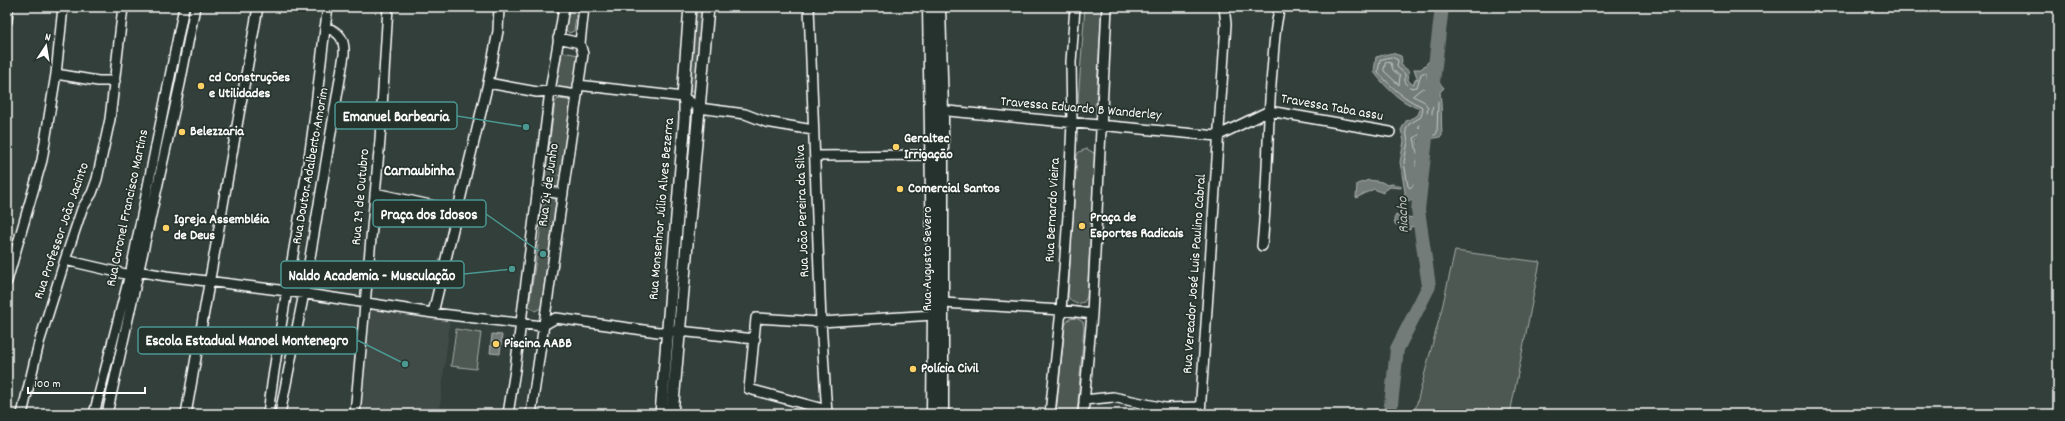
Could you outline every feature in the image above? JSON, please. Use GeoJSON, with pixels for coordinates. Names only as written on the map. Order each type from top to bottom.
{"type":"FeatureCollection","features":[{"type":"Feature","properties":{"kind":"main road","name":"Rua Augusto Severo"},"geometry":{"type":"LineString","coordinates":[[929,7],[937,110],[943,303],[933,414]]}},
{"type":"Feature","properties":{"kind":"main road","name":"Rua Augusto Severo"},"geometry":{"type":"LineString","coordinates":[[939,7],[937,110],[932,155],[934,315],[939,345],[942,414]]}},
{"type":"Feature","properties":{"kind":"street"},"geometry":{"type":"LineString","coordinates":[[7,22],[8,7]]}},
{"type":"Feature","properties":{"kind":"street"},"geometry":{"type":"LineString","coordinates":[[7,281],[40,167],[56,74],[63,7]]}},
{"type":"Feature","properties":{"kind":"street","name":"Rua Professor João Jacinto"},"geometry":{"type":"LineString","coordinates":[[22,414],[39,343],[65,260],[82,209],[92,193],[97,179],[110,119],[123,7]]}},
{"type":"Feature","properties":{"kind":"street","name":"Rua Coronel Francisco Martins"},"geometry":{"type":"LineString","coordinates":[[107,414],[184,7]]}},
{"type":"Feature","properties":{"kind":"street","name":"Rua Coronel Francisco Martins"},"geometry":{"type":"LineString","coordinates":[[94,414],[134,273],[180,84],[194,7]]}},
{"type":"Feature","properties":{"kind":"street"},"geometry":{"type":"LineString","coordinates":[[186,414],[258,7]]}},
{"type":"Feature","properties":{"kind":"street","name":"Rua Doutor Adalberto Amorim"},"geometry":{"type":"LineString","coordinates":[[268,414],[277,344],[310,150],[328,7]]}},
{"type":"Feature","properties":{"kind":"street","name":"Rua 29 de Outubro"},"geometry":{"type":"LineString","coordinates":[[355,414],[387,53],[388,7]]}},
{"type":"Feature","properties":{"kind":"street"},"geometry":{"type":"LineString","coordinates":[[433,313],[488,83],[498,31],[498,7]]}},
{"type":"Feature","properties":{"kind":"street","name":"Rua 24 de Junho"},"geometry":{"type":"LineString","coordinates":[[508,414],[550,91],[564,7]]}},
{"type":"Feature","properties":{"kind":"street","name":"Rua 24 de Junho"},"geometry":{"type":"LineString","coordinates":[[531,414],[542,326],[583,54],[580,43],[584,7]]}},
{"type":"Feature","properties":{"kind":"street","name":"Rua Monsenhor Júlio Alves Bezerra"},"geometry":{"type":"LineString","coordinates":[[661,414],[685,118],[685,102],[683,97],[690,7]]}},
{"type":"Feature","properties":{"kind":"street","name":"Rua Monsenhor Júlio Alves Bezerra"},"geometry":{"type":"LineString","coordinates":[[672,414],[708,7]]}},
{"type":"Feature","properties":{"kind":"street","name":"Rua João Pereira da Silva"},"geometry":{"type":"LineString","coordinates":[[809,7],[821,322],[827,412]]}},
{"type":"Feature","properties":{"kind":"street","name":"Rua Bernardo Vieira"},"geometry":{"type":"LineString","coordinates":[[1050,414],[1061,310],[1072,122],[1071,62],[1074,7]]}},
{"type":"Feature","properties":{"kind":"street"},"geometry":{"type":"LineString","coordinates":[[1083,414],[1092,314],[1107,7]]}},
{"type":"Feature","properties":{"kind":"street","name":"Rua Vereador José Luis Paulino Cabral"},"geometry":{"type":"LineString","coordinates":[[1200,411],[1217,136],[1226,24],[1224,7]]}},
{"type":"Feature","properties":{"kind":"street"},"geometry":{"type":"LineString","coordinates":[[1262,246],[1265,218],[1269,111],[1275,35],[1280,7]]}},
{"type":"Feature","properties":{"kind":"street","name":"Rua Doutor Adalberto Amorim"},"geometry":{"type":"LineString","coordinates":[[280,414],[304,293],[345,44],[336,31],[325,27]]}},
{"type":"Feature","properties":{"kind":"street"},"geometry":{"type":"LineString","coordinates":[[558,38],[580,43]]}},
{"type":"Feature","properties":{"kind":"street"},"geometry":{"type":"LineString","coordinates":[[56,74],[98,81],[115,81]]}},
{"type":"Feature","properties":{"kind":"street"},"geometry":{"type":"LineString","coordinates":[[169,82],[180,84]]}},
{"type":"Feature","properties":{"kind":"street"},"geometry":{"type":"LineString","coordinates":[[488,83],[537,92],[550,91],[577,95]]}},
{"type":"Feature","properties":{"kind":"street"},"geometry":{"type":"LineString","coordinates":[[578,85],[683,97],[699,108],[745,114],[766,122],[813,130]]}},
{"type":"Feature","properties":{"kind":"street","name":"Travessa Eduardo B Wanderley"},"geometry":{"type":"LineString","coordinates":[[937,110],[1217,136]]}},
{"type":"Feature","properties":{"kind":"street"},"geometry":{"type":"LineString","coordinates":[[1217,136],[1269,111]]}},
{"type":"Feature","properties":{"kind":"street","name":"Travessa Taba assu"},"geometry":{"type":"LineString","coordinates":[[1269,111],[1390,132]]}},
{"type":"Feature","properties":{"kind":"street"},"geometry":{"type":"LineString","coordinates":[[310,150],[328,152]]}},
{"type":"Feature","properties":{"kind":"street"},"geometry":{"type":"LineString","coordinates":[[815,156],[932,155]]}},
{"type":"Feature","properties":{"kind":"street"},"geometry":{"type":"LineString","coordinates":[[537,190],[563,194]]}},
{"type":"Feature","properties":{"kind":"street"},"geometry":{"type":"LineString","coordinates":[[375,193],[458,211]]}},
{"type":"Feature","properties":{"kind":"street"},"geometry":{"type":"LineString","coordinates":[[65,260],[134,273],[304,293],[433,313],[542,326],[556,318],[668,333],[679,332],[755,339]]}},
{"type":"Feature","properties":{"kind":"street"},"geometry":{"type":"LineString","coordinates":[[943,303],[1061,310],[1092,314]]}},
{"type":"Feature","properties":{"kind":"street"},"geometry":{"type":"LineString","coordinates":[[827,412],[749,389],[756,318],[821,322],[934,315]]}},
{"type":"Feature","properties":{"kind":"street"},"geometry":{"type":"LineString","coordinates":[[277,344],[293,346]]}},
{"type":"Feature","properties":{"kind":"street"},"geometry":{"type":"LineString","coordinates":[[1084,400],[1113,397],[1165,408],[1200,411]]}},
{"type":"Feature","properties":{"kind":"shaded area"},"geometry":{"type":"Polygon","coordinates":[[[569,7],[577,7],[577,9],[574,31],[569,33],[566,30],[569,7]]]}},
{"type":"Feature","properties":{"kind":"shaded area"},"geometry":{"type":"Polygon","coordinates":[[[695,7],[703,7],[695,91],[693,92],[689,91],[695,7]]]}},
{"type":"Feature","properties":{"kind":"shaded area"},"geometry":{"type":"Polygon","coordinates":[[[1085,7],[1102,7],[1096,103],[1088,110],[1081,107],[1078,101],[1085,7]]]}},
{"type":"Feature","properties":{"kind":"shaded area"},"geometry":{"type":"Polygon","coordinates":[[[562,52],[579,55],[573,90],[556,87],[562,52]]]}},
{"type":"Feature","properties":{"kind":"shaded area"},"geometry":{"type":"Polygon","coordinates":[[[558,99],[568,100],[571,104],[559,186],[551,188],[544,183],[555,102],[558,99]]]}},
{"type":"Feature","properties":{"kind":"shaded area"},"geometry":{"type":"Polygon","coordinates":[[[690,122],[693,123],[676,323],[674,324],[672,323],[690,122]]]}},
{"type":"Feature","properties":{"kind":"shaded area","name":"Praça de Esportes Radicais"},"geometry":{"type":"Polygon","coordinates":[[[1087,149],[1094,153],[1095,157],[1087,297],[1084,302],[1077,304],[1071,301],[1068,296],[1077,155],[1079,152],[1087,149]]]}},
{"type":"Feature","properties":{"kind":"shaded area"},"geometry":{"type":"Polygon","coordinates":[[[548,196],[555,198],[556,201],[541,308],[535,311],[529,306],[545,199],[548,196]]]}},
{"type":"Feature","properties":{"kind":"shaded area"},"geometry":{"type":"Polygon","coordinates":[[[1455,251],[1540,262],[1510,414],[1414,414],[1442,308],[1455,251]]]}},
{"type":"Feature","properties":{"kind":"shaded area"},"geometry":{"type":"Polygon","coordinates":[[[370,308],[450,320],[439,414],[408,414],[362,408],[370,308]]]}},
{"type":"Feature","properties":{"kind":"shaded area"},"geometry":{"type":"Polygon","coordinates":[[[1076,318],[1083,322],[1084,327],[1077,414],[1056,414],[1065,325],[1069,319],[1076,318]]]}},
{"type":"Feature","properties":{"kind":"shaded area"},"geometry":{"type":"Polygon","coordinates":[[[456,329],[481,333],[476,369],[451,366],[456,329]]]}},
{"type":"Feature","properties":{"kind":"water"},"geometry":{"type":"Polygon","coordinates":[[[1392,53],[1401,56],[1401,65],[1409,71],[1408,80],[1413,85],[1416,78],[1418,80],[1414,69],[1421,69],[1431,59],[1434,62],[1429,81],[1438,81],[1444,88],[1440,92],[1442,136],[1417,140],[1420,152],[1429,154],[1430,158],[1420,162],[1420,167],[1426,169],[1427,179],[1415,190],[1413,201],[1404,200],[1405,192],[1400,162],[1404,141],[1401,130],[1406,121],[1418,115],[1420,109],[1400,99],[1374,72],[1376,57],[1392,53]]]}},
{"type":"Feature","properties":{"kind":"water"},"geometry":{"type":"Polygon","coordinates":[[[1369,180],[1382,182],[1387,185],[1392,184],[1401,186],[1401,188],[1390,187],[1383,193],[1374,189],[1356,198],[1357,184],[1369,180]]]}},
{"type":"Feature","properties":{"kind":"water"},"geometry":{"type":"Polygon","coordinates":[[[1396,215],[1404,219],[1407,217],[1422,217],[1422,225],[1410,227],[1410,230],[1395,224],[1394,219],[1396,215]]]}},
{"type":"Feature","properties":{"kind":"water","name":"Piscina AABB"},"geometry":{"type":"Polygon","coordinates":[[[492,334],[502,335],[500,354],[490,353],[492,334]]]}},
{"type":"Feature","properties":{"kind":"waterway","name":"Riacho"},"geometry":{"type":"LineString","coordinates":[[1431,99],[1442,7]]}},
{"type":"Feature","properties":{"kind":"waterway","name":"Riacho"},"geometry":{"type":"LineString","coordinates":[[1390,414],[1397,349],[1429,286],[1418,210],[1428,120]]}},
{"type":"Feature","properties":{"kind":"place","name":"cd Construções e Utilidades"},"geometry":{"type":"Point","coordinates":[201,86]}},
{"type":"Feature","properties":{"kind":"place","name":"Emanuel Barbearia"},"geometry":{"type":"Point","coordinates":[526,127]}},
{"type":"Feature","properties":{"kind":"place","name":"Belezzaria"},"geometry":{"type":"Point","coordinates":[182,132]}},
{"type":"Feature","properties":{"kind":"place","name":"Geraltec Irrigação"},"geometry":{"type":"Point","coordinates":[896,147]}},
{"type":"Feature","properties":{"kind":"place","name":"Comercial Santos"},"geometry":{"type":"Point","coordinates":[900,189]}},
{"type":"Feature","properties":{"kind":"place","name":"Praça de Esportes Radicais"},"geometry":{"type":"Point","coordinates":[1082,226]}},
{"type":"Feature","properties":{"kind":"place","name":"Igreja Assembléia de Deus"},"geometry":{"type":"Point","coordinates":[166,228]}},
{"type":"Feature","properties":{"kind":"place","name":"Praça dos Idosos"},"geometry":{"type":"Point","coordinates":[543,254]}},
{"type":"Feature","properties":{"kind":"place","name":"Naldo Academia - Musculação"},"geometry":{"type":"Point","coordinates":[512,269]}},
{"type":"Feature","properties":{"kind":"place","name":"Piscina AABB"},"geometry":{"type":"Point","coordinates":[496,344]}},
{"type":"Feature","properties":{"kind":"place","name":"Escola Estadual Manoel Montenegro"},"geometry":{"type":"Point","coordinates":[405,364]}},
{"type":"Feature","properties":{"kind":"place","name":"Polícia Civil"},"geometry":{"type":"Point","coordinates":[913,369]}},
{"type":"Feature","properties":{"kind":"district","name":"Carnaubinha"},"geometry":{"type":"Point","coordinates":[419,172]}}]}
